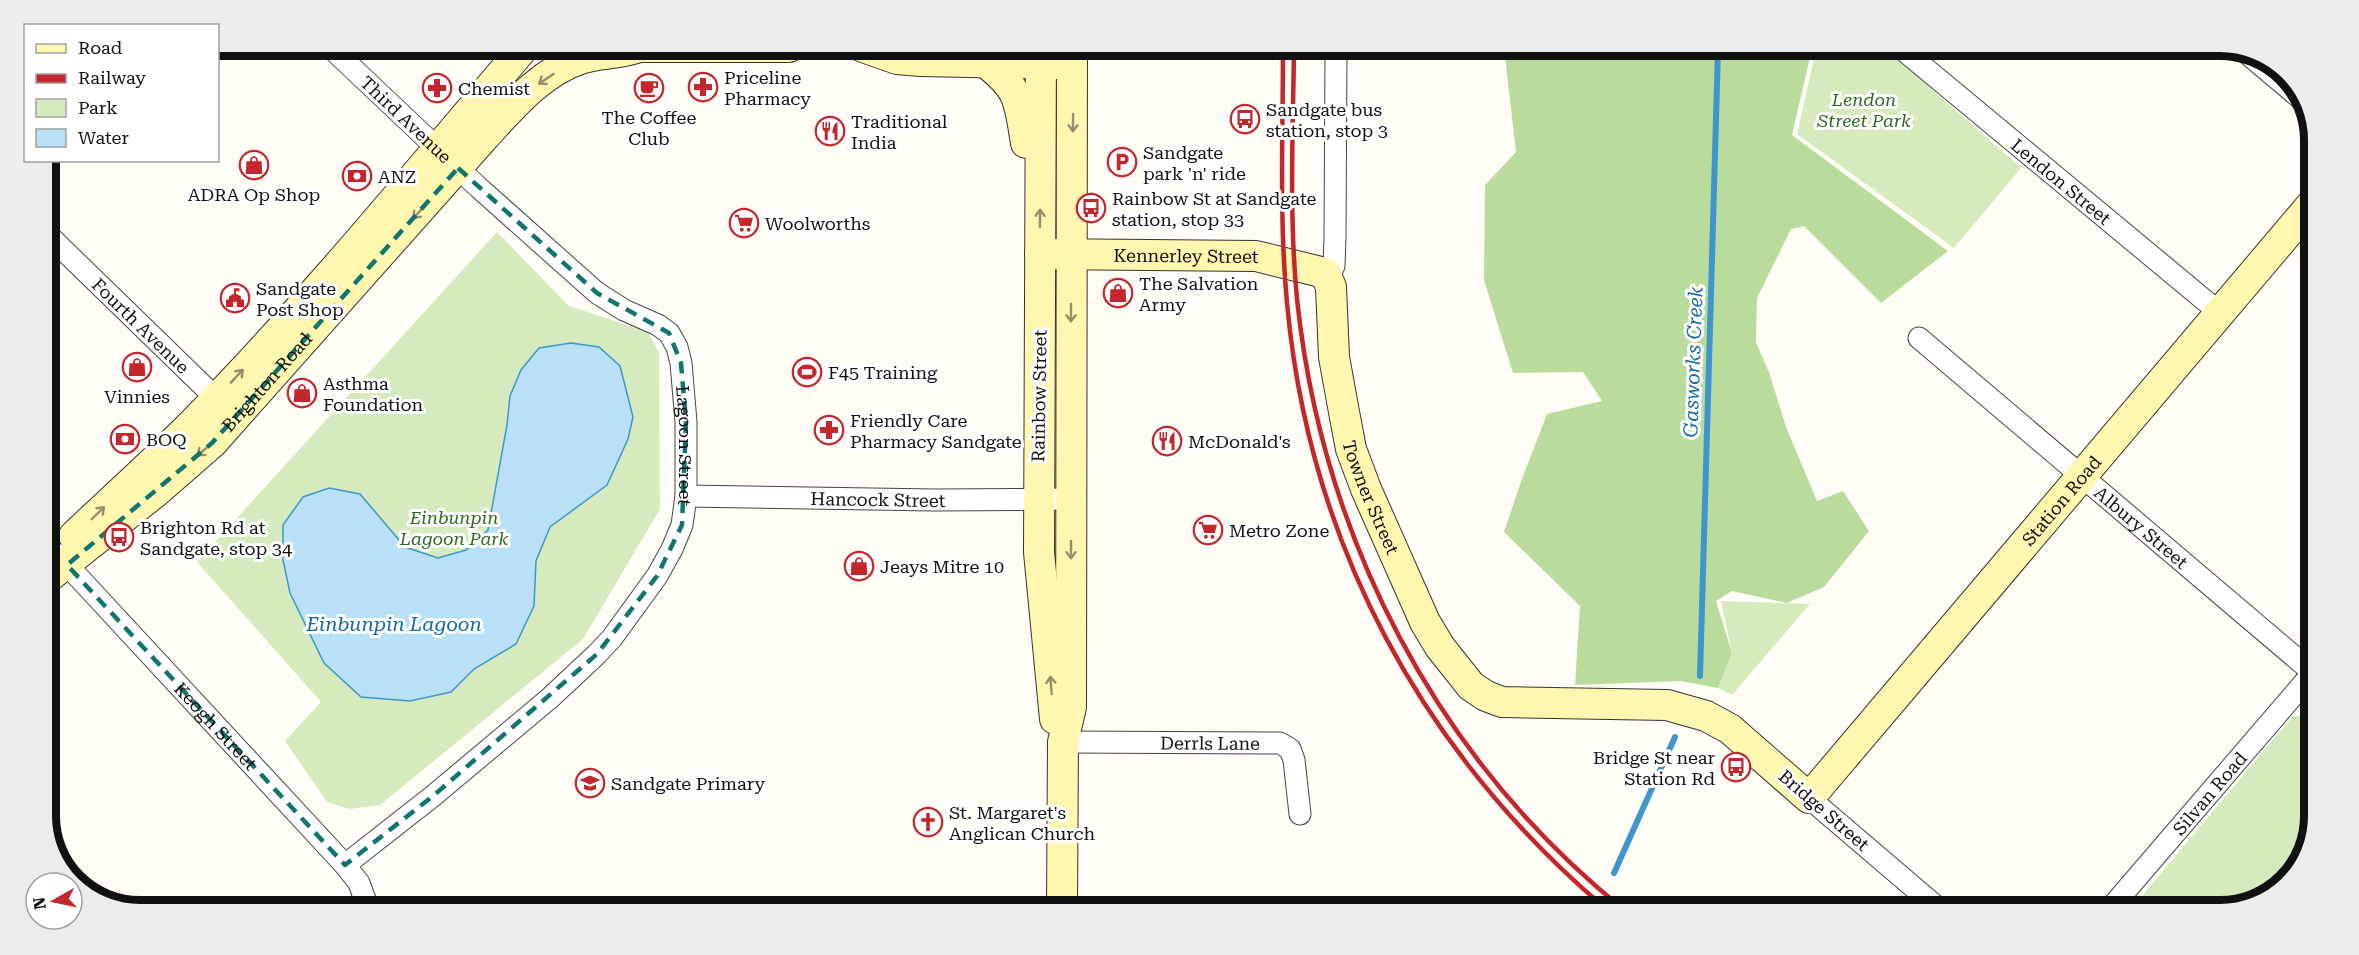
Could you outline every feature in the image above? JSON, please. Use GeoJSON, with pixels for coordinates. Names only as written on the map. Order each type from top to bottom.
{"type":"FeatureCollection","features":[{"type":"Feature","properties":{"kind":"main road","name":"Brighton Road"},"geometry":{"type":"LineString","coordinates":[[448,159],[518,56]]}},
{"type":"Feature","properties":{"kind":"main road","name":"Brighton Road"},"geometry":{"type":"LineString","coordinates":[[56,562],[192,424],[226,408],[276,335],[385,212],[537,85],[579,59],[592,56]]}},
{"type":"Feature","properties":{"kind":"main road"},"geometry":{"type":"LineString","coordinates":[[888,56],[897,59],[986,62],[1041,56],[1072,56]]}},
{"type":"Feature","properties":{"kind":"main road","name":"Rainbow Street"},"geometry":{"type":"LineString","coordinates":[[1041,56],[1039,552],[1053,713],[1063,742]]}},
{"type":"Feature","properties":{"kind":"main road","name":"Rainbow Street"},"geometry":{"type":"LineString","coordinates":[[1062,900],[1063,742],[1071,707],[1072,56]]}},
{"type":"Feature","properties":{"kind":"main road"},"geometry":{"type":"LineString","coordinates":[[986,62],[1005,77],[1013,89],[1019,104],[1027,147],[1041,182]]}},
{"type":"Feature","properties":{"kind":"main road","name":"Station Road"},"geometry":{"type":"LineString","coordinates":[[1809,798],[2303,215]]}},
{"type":"Feature","properties":{"kind":"main road","name":"Kennerley Street"},"geometry":{"type":"LineString","coordinates":[[1040,254],[1256,256],[1320,270],[1328,277]]}},
{"type":"Feature","properties":{"kind":"main road","name":"Towner Street"},"geometry":{"type":"LineString","coordinates":[[1328,277],[1331,287],[1334,357],[1352,449],[1366,489],[1425,622],[1440,646],[1471,686],[1486,696],[1502,702],[1667,705],[1706,716]]}},
{"type":"Feature","properties":{"kind":"main road","name":"Bridge Street"},"geometry":{"type":"LineString","coordinates":[[1706,716],[1730,729],[1809,798]]}},
{"type":"Feature","properties":{"kind":"street","name":"Third Avenue"},"geometry":{"type":"LineString","coordinates":[[340,56],[448,159]]}},
{"type":"Feature","properties":{"kind":"street","name":"Towner Street"},"geometry":{"type":"LineString","coordinates":[[1328,277],[1334,266],[1336,56]]}},
{"type":"Feature","properties":{"kind":"street","name":"Lendon Street"},"geometry":{"type":"LineString","coordinates":[[1910,56],[2220,313]]}},
{"type":"Feature","properties":{"kind":"street","name":"Lagoon Street"},"geometry":{"type":"LineString","coordinates":[[345,865],[487,751],[550,698],[597,654],[657,576],[682,525],[686,496],[686,423],[683,377],[677,347],[669,333],[597,293],[448,159]]}},
{"type":"Feature","properties":{"kind":"street","name":"Fourth Avenue"},"geometry":{"type":"LineString","coordinates":[[56,242],[226,408]]}},
{"type":"Feature","properties":{"kind":"street","name":"Albury Street"},"geometry":{"type":"LineString","coordinates":[[1919,338],[2304,665]]}},
{"type":"Feature","properties":{"kind":"street","name":"Hancock Street"},"geometry":{"type":"LineString","coordinates":[[686,496],[1071,499]]}},
{"type":"Feature","properties":{"kind":"street","name":"Keogh Street"},"geometry":{"type":"LineString","coordinates":[[56,568],[345,865],[358,883],[365,900]]}},
{"type":"Feature","properties":{"kind":"street","name":"Silvan Road"},"geometry":{"type":"LineString","coordinates":[[2118,900],[2304,683]]}},
{"type":"Feature","properties":{"kind":"street","name":"Derrls Lane"},"geometry":{"type":"LineString","coordinates":[[1063,742],[1280,743],[1290,749],[1294,760],[1300,814]]}},
{"type":"Feature","properties":{"kind":"street","name":"Bridge Street"},"geometry":{"type":"LineString","coordinates":[[1809,798],[1928,900]]}},
{"type":"Feature","properties":{"kind":"highlighted area"},"geometry":{"type":"Polygon","coordinates":[[[458,168],[597,293],[669,333],[681,363],[686,422],[682,525],[657,576],[597,654],[433,796],[345,865],[67,565],[212,443],[458,168]]]}},
{"type":"Feature","properties":{"kind":"green space"},"geometry":{"type":"Polygon","coordinates":[[[1505,56],[1810,56],[1792,135],[1948,251],[1881,303],[1804,226],[1791,229],[1757,298],[1756,342],[1770,375],[1786,427],[1817,501],[1843,491],[1869,531],[1824,587],[1787,603],[1732,591],[1716,601],[1732,653],[1718,688],[1681,681],[1575,685],[1580,606],[1504,532],[1547,414],[1602,401],[1583,372],[1513,373],[1484,280],[1485,185],[1516,152],[1505,56]]]}},
{"type":"Feature","properties":{"kind":"green space","name":"Lendon Street Park"},"geometry":{"type":"Polygon","coordinates":[[[1814,56],[1895,56],[2021,168],[1954,248],[1797,134],[1814,56]]]}},
{"type":"Feature","properties":{"kind":"green space","name":"Einbunpin Lagoon Park"},"geometry":{"type":"Polygon","coordinates":[[[497,232],[569,306],[648,332],[659,352],[660,509],[583,639],[380,805],[349,809],[327,802],[285,741],[321,702],[197,562],[497,232]]]}},
{"type":"Feature","properties":{"kind":"green space"},"geometry":{"type":"Polygon","coordinates":[[[1721,601],[1810,604],[1732,695],[1718,688],[1732,653],[1721,601]]]}},
{"type":"Feature","properties":{"kind":"green space"},"geometry":{"type":"Polygon","coordinates":[[[2304,715],[2304,815],[2299,842],[2286,866],[2275,879],[2241,897],[2219,900],[2138,900],[2293,716],[2304,715]]]}},
{"type":"Feature","properties":{"kind":"water","name":"Einbunpin Lagoon"},"geometry":{"type":"Polygon","coordinates":[[[571,343],[599,347],[620,366],[633,417],[628,439],[607,485],[550,527],[536,561],[534,606],[516,644],[474,669],[451,692],[410,701],[361,697],[324,663],[290,593],[283,560],[283,525],[303,497],[329,488],[360,494],[405,547],[438,558],[466,550],[488,530],[510,396],[521,370],[539,348],[571,343]]]}},
{"type":"Feature","properties":{"kind":"waterway","name":"Gasworks Creek"},"geometry":{"type":"LineString","coordinates":[[1700,676],[1718,56]]}},
{"type":"Feature","properties":{"kind":"waterway","name":"Gasworks Creek"},"geometry":{"type":"LineString","coordinates":[[1614,873],[1675,737]]}},
{"type":"Feature","properties":{"kind":"railway"},"geometry":{"type":"LineString","coordinates":[[1283,56],[1282,207],[1287,303],[1299,392],[1320,477],[1349,559],[1386,637],[1430,712],[1481,782],[1540,847],[1596,900]]}},
{"type":"Feature","properties":{"kind":"railway"},"geometry":{"type":"LineString","coordinates":[[1294,56],[1292,205],[1297,299],[1311,387],[1332,473],[1362,557],[1399,637],[1444,712],[1497,783],[1556,849],[1613,900]]}},
{"type":"Feature","properties":{"kind":"place","name":"Priceline Pharmacy"},"geometry":{"type":"Point","coordinates":[703,87]}},
{"type":"Feature","properties":{"kind":"place","name":"Chemist"},"geometry":{"type":"Point","coordinates":[437,88]}},
{"type":"Feature","properties":{"kind":"place","name":"The Coffee Club"},"geometry":{"type":"Point","coordinates":[649,88]}},
{"type":"Feature","properties":{"kind":"place","name":"Sandgate bus station, stop 3"},"geometry":{"type":"Point","coordinates":[1245,119]}},
{"type":"Feature","properties":{"kind":"place","name":"Traditional India"},"geometry":{"type":"Point","coordinates":[830,131]}},
{"type":"Feature","properties":{"kind":"place","name":"Sandgate park 'n' ride"},"geometry":{"type":"Point","coordinates":[1122,162]}},
{"type":"Feature","properties":{"kind":"place","name":"ADRA Op Shop"},"geometry":{"type":"Point","coordinates":[254,165]}},
{"type":"Feature","properties":{"kind":"place","name":"ANZ"},"geometry":{"type":"Point","coordinates":[357,176]}},
{"type":"Feature","properties":{"kind":"place","name":"Rainbow St at Sandgate station, stop 33"},"geometry":{"type":"Point","coordinates":[1091,208]}},
{"type":"Feature","properties":{"kind":"place","name":"Woolworths"},"geometry":{"type":"Point","coordinates":[744,223]}},
{"type":"Feature","properties":{"kind":"place","name":"The Salvation Army"},"geometry":{"type":"Point","coordinates":[1118,293]}},
{"type":"Feature","properties":{"kind":"place","name":"Sandgate Post Shop"},"geometry":{"type":"Point","coordinates":[235,298]}},
{"type":"Feature","properties":{"kind":"place","name":"Vinnies"},"geometry":{"type":"Point","coordinates":[137,367]}},
{"type":"Feature","properties":{"kind":"place","name":"F45 Training"},"geometry":{"type":"Point","coordinates":[807,372]}},
{"type":"Feature","properties":{"kind":"place","name":"Asthma Foundation"},"geometry":{"type":"Point","coordinates":[302,393]}},
{"type":"Feature","properties":{"kind":"place","name":"Friendly Care Pharmacy Sandgate"},"geometry":{"type":"Point","coordinates":[829,430]}},
{"type":"Feature","properties":{"kind":"place","name":"BOQ"},"geometry":{"type":"Point","coordinates":[125,439]}},
{"type":"Feature","properties":{"kind":"place","name":"McDonald's"},"geometry":{"type":"Point","coordinates":[1167,441]}},
{"type":"Feature","properties":{"kind":"place","name":"Metro Zone"},"geometry":{"type":"Point","coordinates":[1208,530]}},
{"type":"Feature","properties":{"kind":"place","name":"Brighton Rd at Sandgate, stop 34"},"geometry":{"type":"Point","coordinates":[119,537]}},
{"type":"Feature","properties":{"kind":"place","name":"Jeays Mitre 10"},"geometry":{"type":"Point","coordinates":[859,566]}},
{"type":"Feature","properties":{"kind":"place","name":"Bridge St near Station Rd"},"geometry":{"type":"Point","coordinates":[1736,767]}},
{"type":"Feature","properties":{"kind":"place","name":"Sandgate Primary"},"geometry":{"type":"Point","coordinates":[590,783]}},
{"type":"Feature","properties":{"kind":"place","name":"St. Margaret's Anglican Church"},"geometry":{"type":"Point","coordinates":[928,822]}}]}
